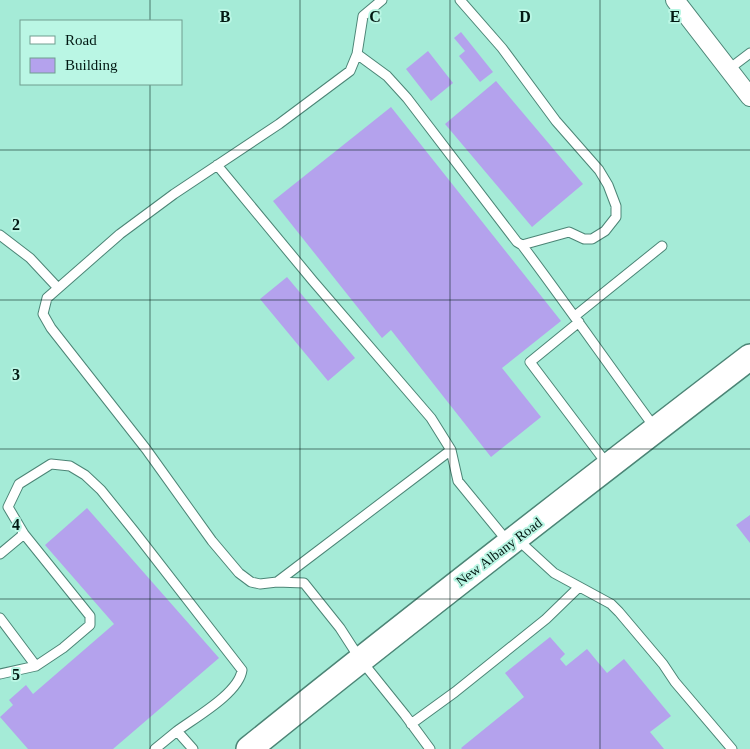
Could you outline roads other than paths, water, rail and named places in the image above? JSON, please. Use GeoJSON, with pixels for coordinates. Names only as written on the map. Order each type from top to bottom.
{"type":"FeatureCollection","features":[{"type":"Feature","properties":{"kind":"main road","name":"New Albany Road"},"geometry":{"type":"LineString","coordinates":[[249,749],[360,659],[750,357]]}},
{"type":"Feature","properties":{"kind":"street"},"geometry":{"type":"LineString","coordinates":[[682,2],[728,69],[750,97]]}},
{"type":"Feature","properties":{"kind":"lane"},"geometry":{"type":"LineString","coordinates":[[382,0],[364,16],[357,54],[350,71],[120,234],[47,298],[43,314],[51,328],[146,449],[207,534],[239,574],[251,582],[260,584],[277,582],[304,583],[430,749]]}},
{"type":"Feature","properties":{"kind":"lane"},"geometry":{"type":"LineString","coordinates":[[460,0],[502,48],[556,121],[599,170],[608,185],[616,206],[616,217],[605,230],[592,239],[584,239],[569,232],[522,245]]}},
{"type":"Feature","properties":{"kind":"lane"},"geometry":{"type":"LineString","coordinates":[[728,69],[750,53]]}},
{"type":"Feature","properties":{"kind":"lane"},"geometry":{"type":"LineString","coordinates":[[357,54],[387,76],[407,98],[517,242],[522,245],[656,430]]}},
{"type":"Feature","properties":{"kind":"lane"},"geometry":{"type":"LineString","coordinates":[[217,165],[313,281],[431,418],[451,450],[458,481],[514,541],[554,573],[611,604],[628,621],[663,664],[674,682],[732,749]]}},
{"type":"Feature","properties":{"kind":"lane"},"geometry":{"type":"LineString","coordinates":[[0,235],[30,258],[58,288]]}},
{"type":"Feature","properties":{"kind":"lane"},"geometry":{"type":"LineString","coordinates":[[609,466],[530,362],[662,246]]}},
{"type":"Feature","properties":{"kind":"lane"},"geometry":{"type":"LineString","coordinates":[[277,582],[451,450]]}},
{"type":"Feature","properties":{"kind":"lane"},"geometry":{"type":"LineString","coordinates":[[0,674],[36,666],[63,648],[90,625],[90,616],[24,534],[8,507],[19,484],[51,464],[70,466],[85,475],[100,490],[167,572],[242,670],[241,676],[228,693],[155,749]]}},
{"type":"Feature","properties":{"kind":"lane"},"geometry":{"type":"LineString","coordinates":[[0,554],[24,534]]}},
{"type":"Feature","properties":{"kind":"lane"},"geometry":{"type":"LineString","coordinates":[[411,724],[455,692],[546,619],[579,587]]}},
{"type":"Feature","properties":{"kind":"lane"},"geometry":{"type":"LineString","coordinates":[[0,618],[36,666]]}},
{"type":"Feature","properties":{"kind":"lane"},"geometry":{"type":"LineString","coordinates":[[178,731],[193,749]]}}]}
